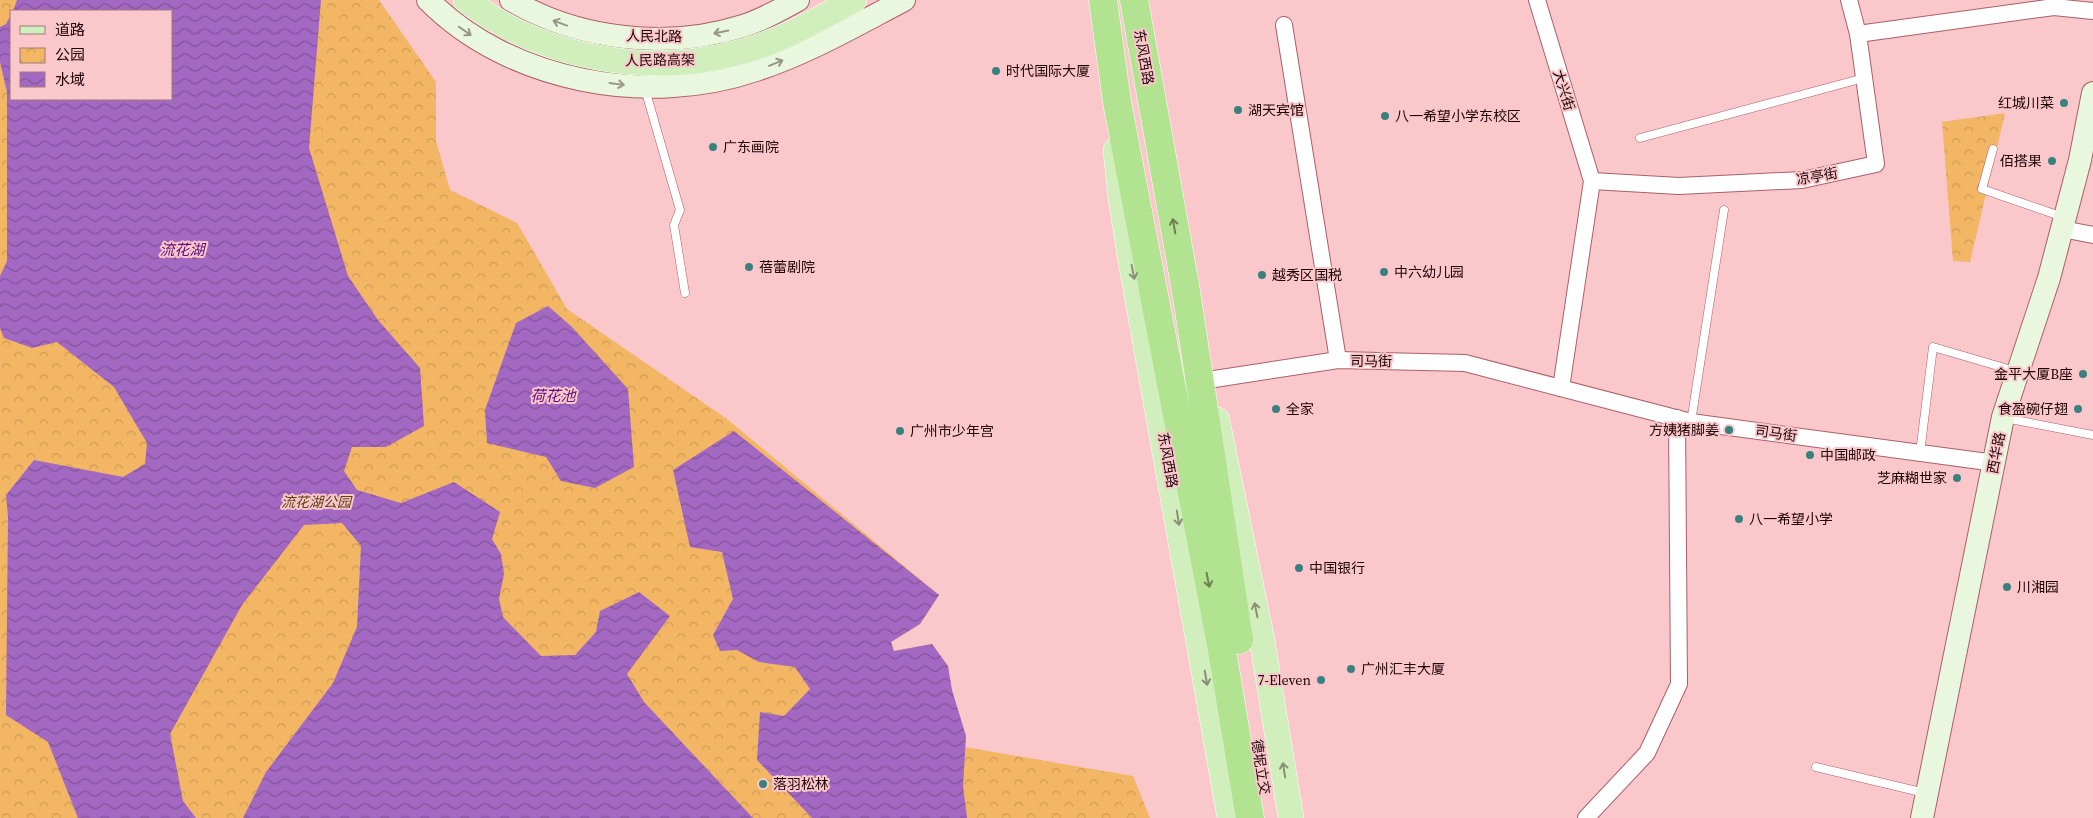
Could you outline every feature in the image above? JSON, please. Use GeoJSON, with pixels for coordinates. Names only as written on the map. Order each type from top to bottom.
{"type":"FeatureCollection","features":[{"type":"Feature","properties":{"kind":"highway","name":"东风西路"},"geometry":{"type":"LineString","coordinates":[[1103,0],[1117,102],[1244,719]]}},
{"type":"Feature","properties":{"kind":"highway","name":"东风西路"},"geometry":{"type":"LineString","coordinates":[[1134,0],[1186,291],[1226,565],[1244,719]]}},
{"type":"Feature","properties":{"kind":"highway","name":"德坭立交"},"geometry":{"type":"LineString","coordinates":[[1244,719],[1288,817]]}},
{"type":"Feature","properties":{"kind":"highway","name":"德坭立交"},"geometry":{"type":"LineString","coordinates":[[1244,719],[1250,818]]}},
{"type":"Feature","properties":{"kind":"main road"},"geometry":{"type":"LineString","coordinates":[[428,0],[478,40],[532,67],[580,79],[645,88],[704,83],[757,70],[813,46],[904,0]]}},
{"type":"Feature","properties":{"kind":"main road","name":"人民路高架"},"geometry":{"type":"LineString","coordinates":[[466,0],[498,22],[563,50],[617,60],[657,62],[715,58],[744,51],[792,32],[854,0]]}},
{"type":"Feature","properties":{"kind":"main road","name":"人民北路"},"geometry":{"type":"LineString","coordinates":[[511,0],[567,26],[592,32],[644,38],[682,38],[723,32],[762,19],[798,0]]}},
{"type":"Feature","properties":{"kind":"main road"},"geometry":{"type":"LineString","coordinates":[[1089,0],[1117,102]]}},
{"type":"Feature","properties":{"kind":"main road","name":"西华路"},"geometry":{"type":"LineString","coordinates":[[1922,818],[2004,417],[2064,223],[2080,160],[2093,93]]}},
{"type":"Feature","properties":{"kind":"main road","name":"东风西路"},"geometry":{"type":"LineString","coordinates":[[1117,102],[1115,142],[1120,192],[1230,818]]}},
{"type":"Feature","properties":{"kind":"main road","name":"东风西路"},"geometry":{"type":"LineString","coordinates":[[1186,291],[1208,380],[1262,640],[1288,817]]}},
{"type":"Feature","properties":{"kind":"street","name":"大兴街"},"geometry":{"type":"LineString","coordinates":[[1537,0],[1592,181]]}},
{"type":"Feature","properties":{"kind":"street","name":"凉亭街"},"geometry":{"type":"LineString","coordinates":[[1592,181],[1679,186],[1802,180],[1876,164],[1858,34],[1848,0]]}},
{"type":"Feature","properties":{"kind":"street"},"geometry":{"type":"LineString","coordinates":[[1858,34],[2054,7],[2093,11]]}},
{"type":"Feature","properties":{"kind":"street"},"geometry":{"type":"LineString","coordinates":[[1284,25],[1338,360]]}},
{"type":"Feature","properties":{"kind":"street"},"geometry":{"type":"LineString","coordinates":[[1561,388],[1592,181]]}},
{"type":"Feature","properties":{"kind":"street"},"geometry":{"type":"LineString","coordinates":[[2064,223],[2093,235]]}},
{"type":"Feature","properties":{"kind":"street","name":"司马街"},"geometry":{"type":"LineString","coordinates":[[1208,380],[1338,360],[1465,363],[1684,420],[1994,463]]}},
{"type":"Feature","properties":{"kind":"street"},"geometry":{"type":"LineString","coordinates":[[1586,818],[1647,753],[1679,684],[1684,420]]}},
{"type":"Feature","properties":{"kind":"lane"},"geometry":{"type":"LineString","coordinates":[[1640,138],[1864,78]]}},
{"type":"Feature","properties":{"kind":"lane"},"geometry":{"type":"LineString","coordinates":[[645,88],[680,210],[674,225],[686,292]]}},
{"type":"Feature","properties":{"kind":"lane"},"geometry":{"type":"LineString","coordinates":[[1993,149],[1982,190],[2064,223]]}},
{"type":"Feature","properties":{"kind":"lane"},"geometry":{"type":"LineString","coordinates":[[1684,420],[1724,210]]}},
{"type":"Feature","properties":{"kind":"lane"},"geometry":{"type":"LineString","coordinates":[[1920,454],[1933,348],[2019,372]]}},
{"type":"Feature","properties":{"kind":"lane"},"geometry":{"type":"LineString","coordinates":[[2004,417],[2093,435]]}},
{"type":"Feature","properties":{"kind":"lane"},"geometry":{"type":"LineString","coordinates":[[1816,767],[1927,793]]}},
{"type":"Feature","properties":{"kind":"green space","name":"流花湖公园"},"geometry":{"type":"Polygon","coordinates":[[[0,0],[379,0],[436,82],[436,141],[450,190],[517,223],[567,309],[727,419],[939,595],[920,624],[891,642],[894,651],[932,644],[948,666],[959,746],[1133,776],[1150,818],[0,818],[0,0]]]}},
{"type":"Feature","properties":{"kind":"green space"},"geometry":{"type":"Polygon","coordinates":[[[2005,113],[1970,262],[1953,261],[1942,122],[2005,113]]]}},
{"type":"Feature","properties":{"kind":"water","name":"流花湖"},"geometry":{"type":"Polygon","coordinates":[[[17,0],[321,0],[309,148],[348,276],[378,320],[420,368],[424,426],[386,447],[352,447],[344,471],[357,490],[401,503],[454,482],[500,512],[492,539],[501,554],[504,574],[499,599],[503,617],[541,656],[575,655],[596,632],[600,611],[639,592],[670,616],[627,674],[644,702],[753,818],[243,818],[266,772],[333,683],[357,627],[361,546],[342,523],[304,525],[242,605],[170,734],[183,801],[196,818],[78,818],[48,742],[6,715],[8,517],[6,495],[34,460],[123,477],[145,464],[147,443],[114,387],[57,342],[32,348],[4,338],[0,328],[0,276],[7,261],[7,92],[0,62],[0,27],[6,24],[10,17],[10,100],[172,100],[172,10],[13,10],[17,0]]]}},
{"type":"Feature","properties":{"kind":"water","name":"荷花池"},"geometry":{"type":"Polygon","coordinates":[[[548,306],[572,327],[628,389],[634,467],[595,488],[561,481],[546,457],[487,443],[485,410],[516,323],[548,306]]]}},
{"type":"Feature","properties":{"kind":"water"},"geometry":{"type":"Polygon","coordinates":[[[734,431],[939,595],[920,624],[891,642],[894,651],[932,644],[948,666],[952,690],[966,736],[963,786],[967,818],[812,818],[757,760],[760,712],[784,716],[810,689],[795,667],[759,662],[737,650],[720,651],[713,635],[733,599],[722,552],[690,547],[673,470],[734,431]]]}},
{"type":"Feature","properties":{"kind":"place","name":"时代国际大厦"},"geometry":{"type":"Point","coordinates":[996,71]}},
{"type":"Feature","properties":{"kind":"place","name":"红城川菜"},"geometry":{"type":"Point","coordinates":[2064,103]}},
{"type":"Feature","properties":{"kind":"place","name":"湖天宾馆"},"geometry":{"type":"Point","coordinates":[1238,110]}},
{"type":"Feature","properties":{"kind":"place","name":"八一希望小学东校区"},"geometry":{"type":"Point","coordinates":[1385,116]}},
{"type":"Feature","properties":{"kind":"place","name":"广东画院"},"geometry":{"type":"Point","coordinates":[713,147]}},
{"type":"Feature","properties":{"kind":"place","name":"佰搭果"},"geometry":{"type":"Point","coordinates":[2052,161]}},
{"type":"Feature","properties":{"kind":"place","name":"蓓蕾剧院"},"geometry":{"type":"Point","coordinates":[749,267]}},
{"type":"Feature","properties":{"kind":"place","name":"中六幼儿园"},"geometry":{"type":"Point","coordinates":[1384,272]}},
{"type":"Feature","properties":{"kind":"place","name":"越秀区国税"},"geometry":{"type":"Point","coordinates":[1262,275]}},
{"type":"Feature","properties":{"kind":"place","name":"金平大厦B座"},"geometry":{"type":"Point","coordinates":[2083,374]}},
{"type":"Feature","properties":{"kind":"place","name":"全家"},"geometry":{"type":"Point","coordinates":[1276,409]}},
{"type":"Feature","properties":{"kind":"place","name":"食盈碗仔翅"},"geometry":{"type":"Point","coordinates":[2078,409]}},
{"type":"Feature","properties":{"kind":"place","name":"方姨猪脚姜"},"geometry":{"type":"Point","coordinates":[1729,430]}},
{"type":"Feature","properties":{"kind":"place","name":"广州市少年宫"},"geometry":{"type":"Point","coordinates":[900,431]}},
{"type":"Feature","properties":{"kind":"place","name":"中国邮政"},"geometry":{"type":"Point","coordinates":[1810,455]}},
{"type":"Feature","properties":{"kind":"place","name":"芝麻糊世家"},"geometry":{"type":"Point","coordinates":[1957,478]}},
{"type":"Feature","properties":{"kind":"place","name":"八一希望小学"},"geometry":{"type":"Point","coordinates":[1739,519]}},
{"type":"Feature","properties":{"kind":"place","name":"中国银行"},"geometry":{"type":"Point","coordinates":[1299,568]}},
{"type":"Feature","properties":{"kind":"place","name":"川湘园"},"geometry":{"type":"Point","coordinates":[2007,587]}},
{"type":"Feature","properties":{"kind":"place","name":"广州汇丰大厦"},"geometry":{"type":"Point","coordinates":[1351,669]}},
{"type":"Feature","properties":{"kind":"place","name":"7-Eleven"},"geometry":{"type":"Point","coordinates":[1321,680]}},
{"type":"Feature","properties":{"kind":"place","name":"落羽松林"},"geometry":{"type":"Point","coordinates":[763,784]}}]}
